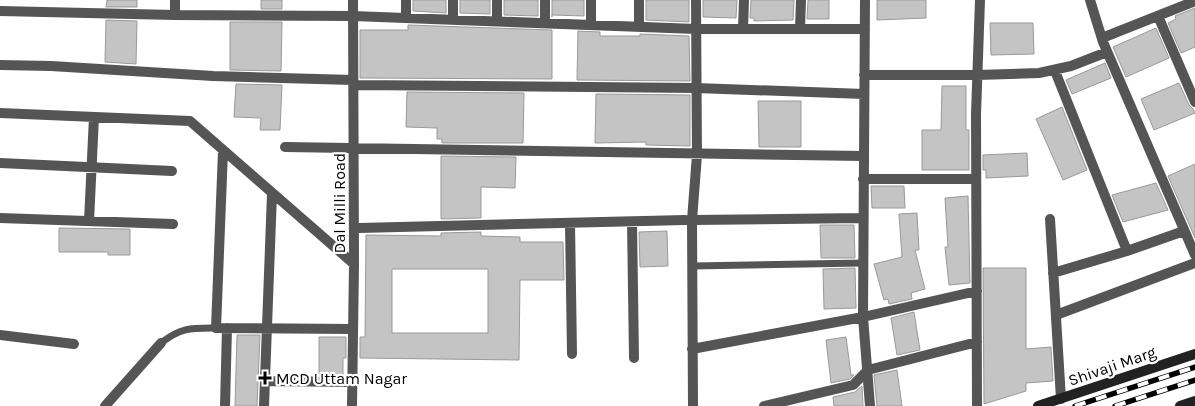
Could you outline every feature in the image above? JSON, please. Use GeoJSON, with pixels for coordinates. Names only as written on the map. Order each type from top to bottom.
{"type":"FeatureCollection","features":[{"type":"Feature","properties":{"kind":"main road","name":"Shivaji Marg"},"geometry":{"type":"LineString","coordinates":[[1038,406],[1195,354]]}},
{"type":"Feature","properties":{"kind":"main road"},"geometry":{"type":"LineString","coordinates":[[1180,406],[1195,401]]}},
{"type":"Feature","properties":{"kind":"street"},"geometry":{"type":"LineString","coordinates":[[175,0],[175,15]]}},
{"type":"Feature","properties":{"kind":"street","name":"Dal Milli Road"},"geometry":{"type":"LineString","coordinates":[[352,406],[354,264],[357,228],[354,150],[353,0]]}},
{"type":"Feature","properties":{"kind":"street"},"geometry":{"type":"LineString","coordinates":[[406,0],[406,18]]}},
{"type":"Feature","properties":{"kind":"street"},"geometry":{"type":"LineString","coordinates":[[453,20],[454,0]]}},
{"type":"Feature","properties":{"kind":"street"},"geometry":{"type":"LineString","coordinates":[[497,0],[497,22]]}},
{"type":"Feature","properties":{"kind":"street"},"geometry":{"type":"LineString","coordinates":[[544,23],[545,0]]}},
{"type":"Feature","properties":{"kind":"street"},"geometry":{"type":"LineString","coordinates":[[591,0],[591,25]]}},
{"type":"Feature","properties":{"kind":"street"},"geometry":{"type":"LineString","coordinates":[[639,0],[639,27]]}},
{"type":"Feature","properties":{"kind":"street"},"geometry":{"type":"LineString","coordinates":[[693,406],[692,266],[689,220],[697,154],[696,0]]}},
{"type":"Feature","properties":{"kind":"street"},"geometry":{"type":"LineString","coordinates":[[743,29],[744,0]]}},
{"type":"Feature","properties":{"kind":"street"},"geometry":{"type":"LineString","coordinates":[[800,29],[801,0]]}},
{"type":"Feature","properties":{"kind":"street"},"geometry":{"type":"LineString","coordinates":[[865,0],[863,317],[870,406]]}},
{"type":"Feature","properties":{"kind":"street"},"geometry":{"type":"LineString","coordinates":[[976,406],[977,75],[980,0]]}},
{"type":"Feature","properties":{"kind":"street"},"geometry":{"type":"LineString","coordinates":[[1090,0],[1107,52],[1195,255]]}},
{"type":"Feature","properties":{"kind":"street"},"geometry":{"type":"LineString","coordinates":[[1102,38],[1195,1]]}},
{"type":"Feature","properties":{"kind":"street"},"geometry":{"type":"LineString","coordinates":[[0,11],[175,15],[353,16],[696,29],[865,28]]}},
{"type":"Feature","properties":{"kind":"street"},"geometry":{"type":"LineString","coordinates":[[1158,16],[1195,102]]}},
{"type":"Feature","properties":{"kind":"street"},"geometry":{"type":"LineString","coordinates":[[864,75],[1039,73],[1055,71],[1107,52]]}},
{"type":"Feature","properties":{"kind":"street"},"geometry":{"type":"LineString","coordinates":[[0,65],[51,66],[353,83],[696,88],[864,94]]}},
{"type":"Feature","properties":{"kind":"street"},"geometry":{"type":"LineString","coordinates":[[1055,71],[1127,251]]}},
{"type":"Feature","properties":{"kind":"street"},"geometry":{"type":"LineString","coordinates":[[1184,76],[1195,72]]}},
{"type":"Feature","properties":{"kind":"street"},"geometry":{"type":"LineString","coordinates":[[0,114],[190,121],[354,264]]}},
{"type":"Feature","properties":{"kind":"street"},"geometry":{"type":"LineString","coordinates":[[89,221],[94,117]]}},
{"type":"Feature","properties":{"kind":"street"},"geometry":{"type":"LineString","coordinates":[[285,148],[864,156]]}},
{"type":"Feature","properties":{"kind":"street"},"geometry":{"type":"LineString","coordinates":[[223,151],[222,328],[225,406]]}},
{"type":"Feature","properties":{"kind":"street"},"geometry":{"type":"LineString","coordinates":[[0,163],[172,171]]}},
{"type":"Feature","properties":{"kind":"street"},"geometry":{"type":"LineString","coordinates":[[864,179],[976,179]]}},
{"type":"Feature","properties":{"kind":"street"},"geometry":{"type":"LineString","coordinates":[[264,406],[272,194]]}},
{"type":"Feature","properties":{"kind":"street"},"geometry":{"type":"LineString","coordinates":[[0,218],[173,224]]}},
{"type":"Feature","properties":{"kind":"street"},"geometry":{"type":"LineString","coordinates":[[357,228],[863,218]]}},
{"type":"Feature","properties":{"kind":"street"},"geometry":{"type":"LineString","coordinates":[[1050,219],[1061,399]]}},
{"type":"Feature","properties":{"kind":"street"},"geometry":{"type":"LineString","coordinates":[[632,222],[634,358]]}},
{"type":"Feature","properties":{"kind":"street"},"geometry":{"type":"LineString","coordinates":[[570,223],[572,354]]}},
{"type":"Feature","properties":{"kind":"street"},"geometry":{"type":"LineString","coordinates":[[1053,273],[1127,251],[1184,230]]}},
{"type":"Feature","properties":{"kind":"street"},"geometry":{"type":"LineString","coordinates":[[1056,315],[1195,264]]}},
{"type":"Feature","properties":{"kind":"street"},"geometry":{"type":"LineString","coordinates":[[692,349],[863,317],[977,291]]}},
{"type":"Feature","properties":{"kind":"street"},"geometry":{"type":"LineString","coordinates":[[222,328],[353,329]]}},
{"type":"Feature","properties":{"kind":"street"},"geometry":{"type":"LineString","coordinates":[[0,335],[74,344]]}},
{"type":"Feature","properties":{"kind":"street"},"geometry":{"type":"LineString","coordinates":[[764,406],[853,385],[868,370],[977,342]]}},
{"type":"Feature","properties":{"kind":"street"},"geometry":{"type":"LineString","coordinates":[[105,406],[161,343]]}},
{"type":"Feature","properties":{"kind":"street"},"geometry":{"type":"LineString","coordinates":[[265,381],[352,382]]}},
{"type":"Feature","properties":{"kind":"lane"},"geometry":{"type":"LineString","coordinates":[[692,266],[863,263]]}},
{"type":"Feature","properties":{"kind":"lane"},"geometry":{"type":"LineString","coordinates":[[161,343],[170,335],[184,329],[222,328]]}},
{"type":"Feature","properties":{"kind":"building"},"geometry":{"type":"Polygon","coordinates":[[[107,0],[137,0],[137,7],[106,7],[107,0]]]}},
{"type":"Feature","properties":{"kind":"building"},"geometry":{"type":"Polygon","coordinates":[[[261,0],[282,0],[282,9],[261,9],[261,0]]]}},
{"type":"Feature","properties":{"kind":"building"},"geometry":{"type":"Polygon","coordinates":[[[413,0],[446,0],[446,13],[413,11],[413,0]]]}},
{"type":"Feature","properties":{"kind":"building"},"geometry":{"type":"Polygon","coordinates":[[[460,0],[490,0],[490,14],[460,13],[460,0]]]}},
{"type":"Feature","properties":{"kind":"building"},"geometry":{"type":"Polygon","coordinates":[[[504,0],[538,0],[538,16],[504,15],[504,0]]]}},
{"type":"Feature","properties":{"kind":"building"},"geometry":{"type":"Polygon","coordinates":[[[552,0],[584,0],[584,16],[552,15],[552,0]]]}},
{"type":"Feature","properties":{"kind":"building"},"geometry":{"type":"Polygon","coordinates":[[[646,0],[689,0],[689,22],[646,20],[646,0]]]}},
{"type":"Feature","properties":{"kind":"building"},"geometry":{"type":"Polygon","coordinates":[[[703,0],[737,0],[736,18],[703,17],[703,0]]]}},
{"type":"Feature","properties":{"kind":"building"},"geometry":{"type":"Polygon","coordinates":[[[751,0],[794,0],[793,20],[754,21],[754,18],[750,18],[751,0]]]}},
{"type":"Feature","properties":{"kind":"building"},"geometry":{"type":"Polygon","coordinates":[[[808,0],[829,0],[829,19],[807,19],[808,0]]]}},
{"type":"Feature","properties":{"kind":"building"},"geometry":{"type":"Polygon","coordinates":[[[877,0],[926,0],[926,18],[877,20],[877,0]]]}},
{"type":"Feature","properties":{"kind":"building"},"geometry":{"type":"Polygon","coordinates":[[[1195,8],[1195,47],[1181,53],[1168,23],[1176,19],[1175,16],[1195,8]]]}},
{"type":"Feature","properties":{"kind":"building"},"geometry":{"type":"Polygon","coordinates":[[[106,20],[137,21],[136,64],[105,62],[106,20]]]}},
{"type":"Feature","properties":{"kind":"building"},"geometry":{"type":"Polygon","coordinates":[[[230,22],[282,22],[281,71],[230,70],[230,22]]]}},
{"type":"Feature","properties":{"kind":"building"},"geometry":{"type":"Polygon","coordinates":[[[990,23],[1033,23],[1034,54],[991,55],[990,23]]]}},
{"type":"Feature","properties":{"kind":"building"},"geometry":{"type":"Polygon","coordinates":[[[408,25],[552,30],[552,79],[360,78],[360,30],[408,30],[408,25]]]}},
{"type":"Feature","properties":{"kind":"building"},"geometry":{"type":"Polygon","coordinates":[[[1156,28],[1169,58],[1126,77],[1113,47],[1156,28]]]}},
{"type":"Feature","properties":{"kind":"building"},"geometry":{"type":"Polygon","coordinates":[[[578,31],[600,32],[600,36],[640,36],[640,34],[689,36],[690,81],[577,80],[578,31]]]}},
{"type":"Feature","properties":{"kind":"building"},"geometry":{"type":"Polygon","coordinates":[[[1105,63],[1111,78],[1072,94],[1066,80],[1105,63]]]}},
{"type":"Feature","properties":{"kind":"building"},"geometry":{"type":"Polygon","coordinates":[[[1179,83],[1189,105],[1195,113],[1154,130],[1141,99],[1179,83]]]}},
{"type":"Feature","properties":{"kind":"building"},"geometry":{"type":"Polygon","coordinates":[[[236,84],[282,85],[280,130],[260,130],[261,118],[234,117],[236,84]]]}},
{"type":"Feature","properties":{"kind":"building"},"geometry":{"type":"Polygon","coordinates":[[[942,86],[966,86],[966,130],[969,130],[969,170],[922,170],[922,130],[941,130],[942,86]]]}},
{"type":"Feature","properties":{"kind":"building"},"geometry":{"type":"Polygon","coordinates":[[[407,92],[524,93],[523,143],[442,143],[442,139],[437,139],[437,128],[406,127],[407,92]]]}},
{"type":"Feature","properties":{"kind":"building"},"geometry":{"type":"Polygon","coordinates":[[[596,94],[690,95],[690,146],[646,145],[646,142],[595,143],[596,94]]]}},
{"type":"Feature","properties":{"kind":"building"},"geometry":{"type":"Polygon","coordinates":[[[758,101],[801,101],[801,147],[759,147],[758,101]]]}},
{"type":"Feature","properties":{"kind":"building"},"geometry":{"type":"Polygon","coordinates":[[[1062,107],[1087,170],[1063,180],[1036,119],[1062,107]]]}},
{"type":"Feature","properties":{"kind":"building"},"geometry":{"type":"Polygon","coordinates":[[[1027,153],[1028,176],[986,178],[986,170],[983,170],[983,155],[1027,153]]]}},
{"type":"Feature","properties":{"kind":"building"},"geometry":{"type":"Polygon","coordinates":[[[441,156],[516,157],[515,188],[481,187],[481,218],[441,219],[441,156]]]}},
{"type":"Feature","properties":{"kind":"building"},"geometry":{"type":"Polygon","coordinates":[[[1195,164],[1195,238],[1168,176],[1195,164]]]}},
{"type":"Feature","properties":{"kind":"building"},"geometry":{"type":"Polygon","coordinates":[[[1156,183],[1168,210],[1123,222],[1112,195],[1156,183]]]}},
{"type":"Feature","properties":{"kind":"building"},"geometry":{"type":"Polygon","coordinates":[[[871,186],[904,186],[905,208],[872,208],[871,186]]]}},
{"type":"Feature","properties":{"kind":"building"},"geometry":{"type":"Polygon","coordinates":[[[968,196],[970,283],[949,285],[945,247],[948,247],[945,198],[968,196]]]}},
{"type":"Feature","properties":{"kind":"building"},"geometry":{"type":"Polygon","coordinates":[[[917,213],[919,250],[915,250],[925,289],[911,293],[912,299],[889,304],[888,299],[884,300],[874,264],[902,257],[899,214],[917,213]]]}},
{"type":"Feature","properties":{"kind":"building"},"geometry":{"type":"Polygon","coordinates":[[[820,225],[854,225],[855,258],[821,258],[820,225]]]}},
{"type":"Feature","properties":{"kind":"building"},"geometry":{"type":"Polygon","coordinates":[[[59,228],[130,229],[130,255],[108,255],[108,252],[59,252],[59,228]]]}},
{"type":"Feature","properties":{"kind":"building"},"geometry":{"type":"Polygon","coordinates":[[[667,231],[668,266],[640,267],[639,232],[667,231]]]}},
{"type":"Feature","properties":{"kind":"building"},"geometry":{"type":"Polygon","coordinates":[[[481,232],[481,236],[520,237],[520,242],[563,242],[564,280],[520,280],[519,360],[360,358],[360,337],[365,337],[366,235],[441,236],[441,233],[481,232]],[[392,269],[392,333],[488,333],[488,269],[392,269]]]}},
{"type":"Feature","properties":{"kind":"building"},"geometry":{"type":"Polygon","coordinates":[[[855,268],[856,308],[824,309],[823,269],[855,268]]]}},
{"type":"Feature","properties":{"kind":"building"},"geometry":{"type":"Polygon","coordinates":[[[983,268],[1026,268],[1026,349],[1051,347],[1053,381],[1026,383],[1026,391],[984,404],[983,268]]]}},
{"type":"Feature","properties":{"kind":"building"},"geometry":{"type":"Polygon","coordinates":[[[914,312],[920,350],[897,355],[891,318],[914,312]]]}},
{"type":"Feature","properties":{"kind":"building"},"geometry":{"type":"Polygon","coordinates":[[[237,335],[260,335],[257,406],[235,406],[237,335]]]}},
{"type":"Feature","properties":{"kind":"building"},"geometry":{"type":"Polygon","coordinates":[[[319,337],[346,337],[346,358],[343,358],[343,375],[319,375],[319,337]]]}},
{"type":"Feature","properties":{"kind":"building"},"geometry":{"type":"Polygon","coordinates":[[[846,337],[851,375],[854,375],[850,379],[831,383],[826,340],[846,337]]]}},
{"type":"Feature","properties":{"kind":"building"},"geometry":{"type":"Polygon","coordinates":[[[897,370],[902,406],[877,406],[874,375],[897,370]]]}},
{"type":"Feature","properties":{"kind":"building"},"geometry":{"type":"Polygon","coordinates":[[[862,386],[863,406],[834,406],[833,397],[855,392],[862,386]]]}},
{"type":"Feature","properties":{"kind":"railway"},"geometry":{"type":"LineString","coordinates":[[1075,406],[1195,367]]}},
{"type":"Feature","properties":{"kind":"railway"},"geometry":{"type":"LineString","coordinates":[[1115,406],[1195,380]]}},
{"type":"Feature","properties":{"kind":"place","name":"MCD Uttam Nagar"},"geometry":{"type":"Point","coordinates":[265,378]}}]}
